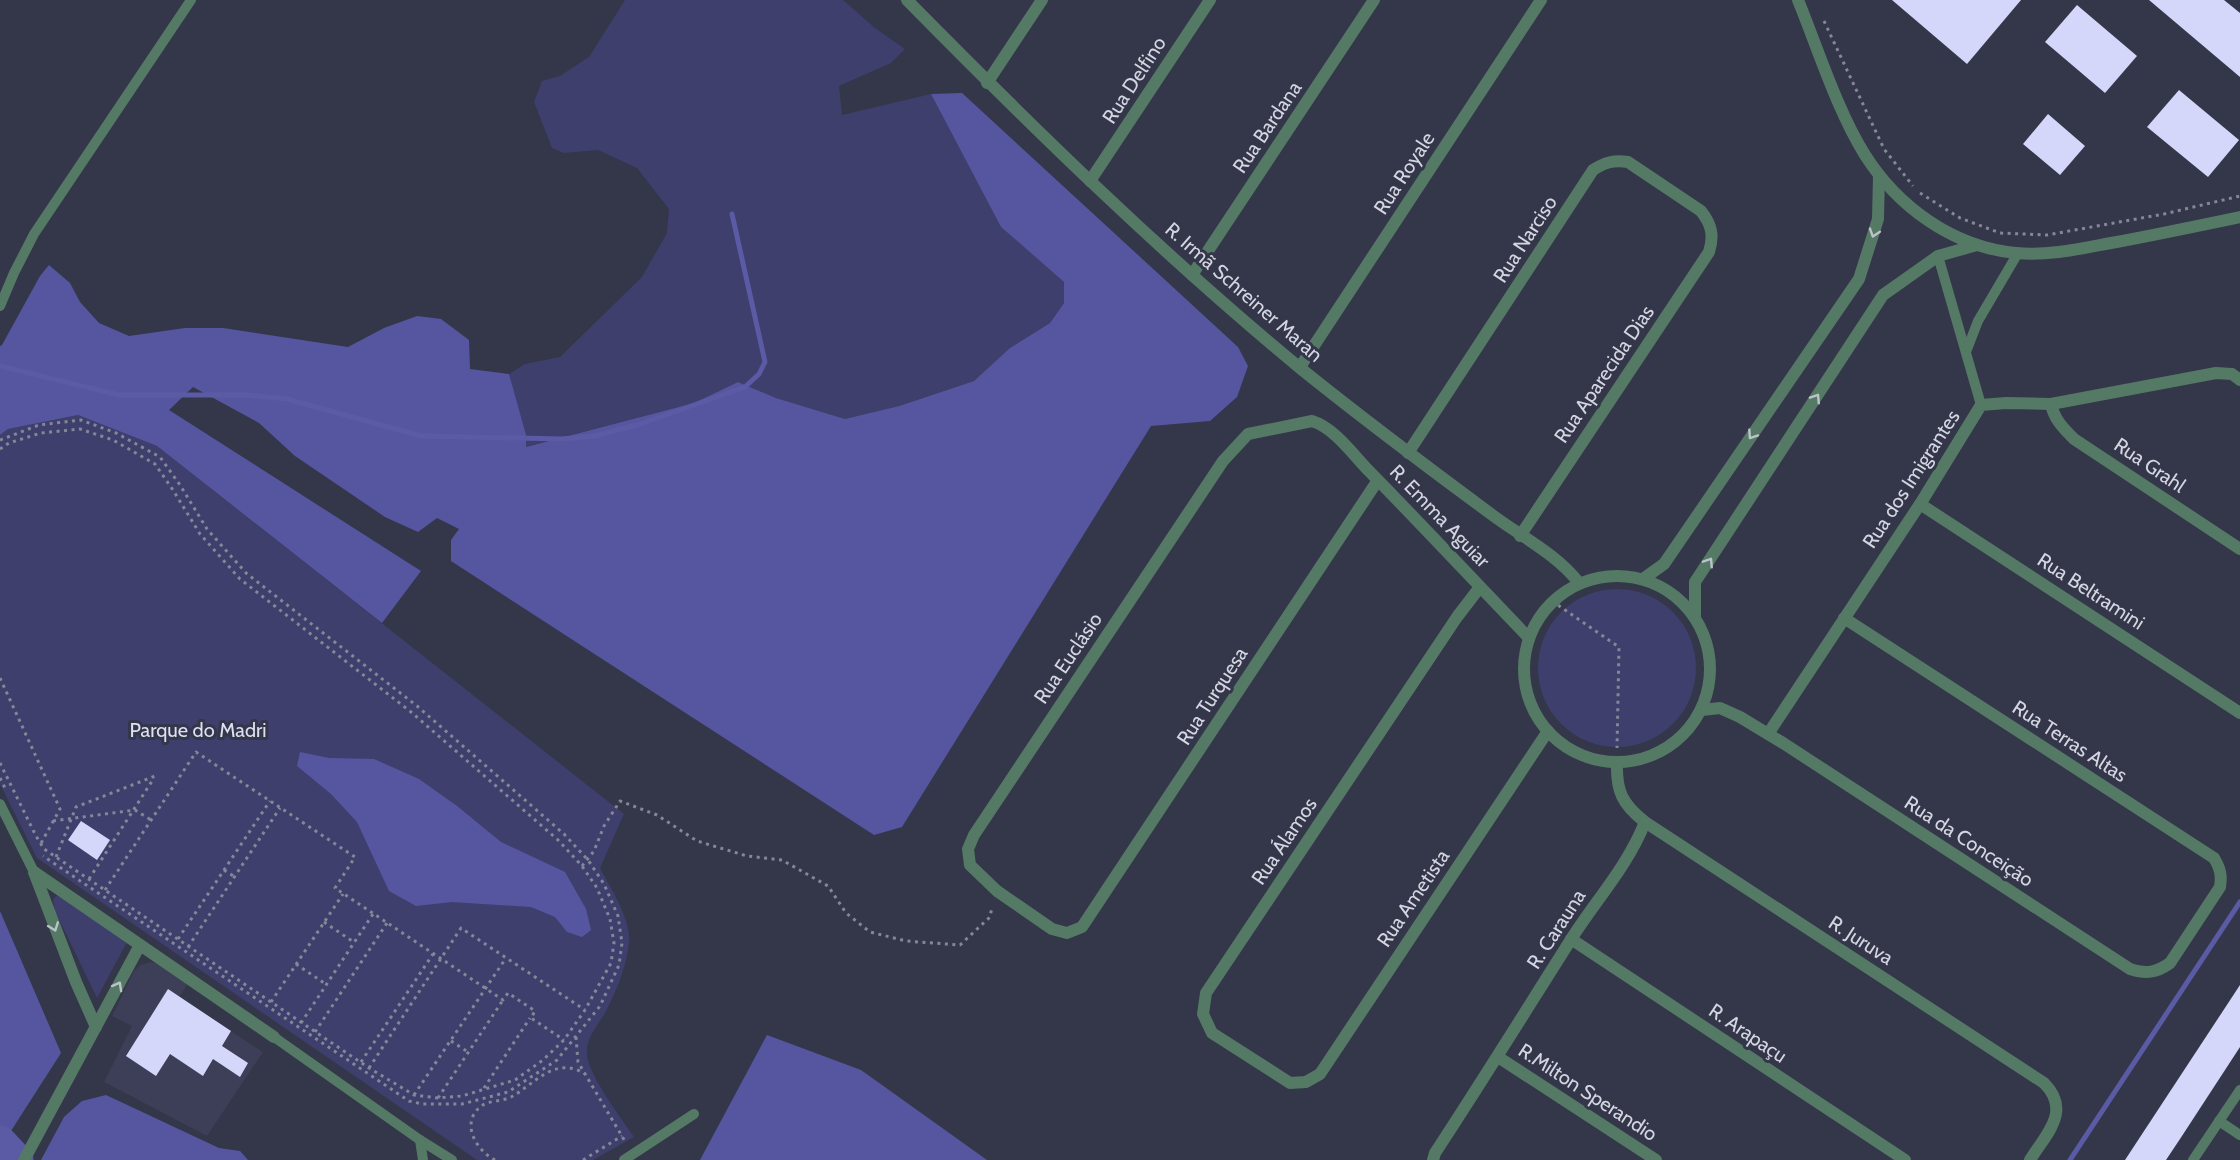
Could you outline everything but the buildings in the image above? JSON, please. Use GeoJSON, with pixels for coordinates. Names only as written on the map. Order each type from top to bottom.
{"type":"FeatureCollection","features":[{"type":"Feature","properties":{"kind":"street","name":"R. Irmã Schreiner Maran"},"geometry":{"type":"LineString","coordinates":[[907,0],[1090,182],[1192,275],[1300,367],[1408,453],[1520,536],[1568,568],[1579,583]]}},
{"type":"Feature","properties":{"kind":"street"},"geometry":{"type":"LineString","coordinates":[[987,82],[1042,0]]}},
{"type":"Feature","properties":{"kind":"street","name":"Rua Delfino"},"geometry":{"type":"LineString","coordinates":[[1090,182],[1210,0]]}},
{"type":"Feature","properties":{"kind":"street","name":"Rua Bardana"},"geometry":{"type":"LineString","coordinates":[[1192,275],[1374,0]]}},
{"type":"Feature","properties":{"kind":"street","name":"Rua Royale"},"geometry":{"type":"LineString","coordinates":[[1300,367],[1541,0]]}},
{"type":"Feature","properties":{"kind":"street"},"geometry":{"type":"LineString","coordinates":[[1798,0],[1844,113],[1864,152],[1879,175],[1897,196],[1919,215],[1950,234],[1977,245],[2018,253],[2060,252],[2240,216]]}},
{"type":"Feature","properties":{"kind":"street","name":"Rua Narciso"},"geometry":{"type":"LineString","coordinates":[[1408,453],[1593,170],[1610,162],[1628,162],[1701,212],[1708,220],[1712,231]]}},
{"type":"Feature","properties":{"kind":"street"},"geometry":{"type":"LineString","coordinates":[[1643,579],[1664,564],[1859,279],[1878,219],[1879,175]]}},
{"type":"Feature","properties":{"kind":"street","name":"Rua Aparecida Dias"},"geometry":{"type":"LineString","coordinates":[[1520,536],[1708,252],[1712,242],[1712,231]]}},
{"type":"Feature","properties":{"kind":"street"},"geometry":{"type":"LineString","coordinates":[[1695,616],[1695,582],[1883,295],[1938,256],[1977,245]]}},
{"type":"Feature","properties":{"kind":"street","name":"Rua dos Imigrantes"},"geometry":{"type":"LineString","coordinates":[[1768,734],[1920,504],[1981,405],[2051,404],[2216,373],[2232,374],[2240,380]]}},
{"type":"Feature","properties":{"kind":"street","name":"Rua Grahl"},"geometry":{"type":"LineString","coordinates":[[2051,404],[2053,413],[2062,427],[2074,438],[2240,549]]}},
{"type":"Feature","properties":{"kind":"street","name":"Rua Euclásio"},"geometry":{"type":"LineString","coordinates":[[1075,931],[1068,933],[1052,929],[996,891],[970,865],[968,849],[974,835],[1222,461],[1248,434],[1312,421],[1320,424]]}},
{"type":"Feature","properties":{"kind":"street","name":"R. Emma Aguiar"},"geometry":{"type":"LineString","coordinates":[[1320,424],[1338,439],[1529,638]]}},
{"type":"Feature","properties":{"kind":"street","name":"Rua Turquesa"},"geometry":{"type":"LineString","coordinates":[[1075,931],[1087,921],[1378,480]]}},
{"type":"Feature","properties":{"kind":"street","name":"Rua Beltramini"},"geometry":{"type":"LineString","coordinates":[[1920,504],[2240,712]]}},
{"type":"Feature","properties":{"kind":"street"},"geometry":{"type":"LineString","coordinates":[[1611,575],[1643,579],[1672,592],[1695,616],[1706,638],[1711,662],[1711,679],[1702,710],[1687,731],[1667,748],[1643,758],[1617,762],[1602,761],[1572,750],[1548,731],[1531,705],[1526,689],[1524,657],[1529,638],[1538,620],[1552,601],[1579,583],[1611,575]]}},
{"type":"Feature","properties":{"kind":"street","name":"Rua Álamos"},"geometry":{"type":"LineString","coordinates":[[1306,1082],[1290,1083],[1212,1033],[1203,1014],[1206,993],[1457,617],[1480,587]]}},
{"type":"Feature","properties":{"kind":"street","name":"Rua Terras Altas"},"geometry":{"type":"LineString","coordinates":[[1844,618],[2214,858],[2222,877],[2220,887],[2198,921]]}},
{"type":"Feature","properties":{"kind":"street","name":"Rua da Conceição"},"geometry":{"type":"LineString","coordinates":[[1702,710],[1720,708],[1768,734],[2130,969],[2151,973],[2170,963],[2198,921]]}},
{"type":"Feature","properties":{"kind":"street","name":"Rua Ametista"},"geometry":{"type":"LineString","coordinates":[[1306,1082],[1320,1074],[1548,731]]}},
{"type":"Feature","properties":{"kind":"street","name":"R. Juruva"},"geometry":{"type":"LineString","coordinates":[[1617,762],[1616,780],[1621,797],[1631,811],[1645,822],[2044,1083],[2056,1100],[2056,1119],[2031,1159]]}},
{"type":"Feature","properties":{"kind":"street","name":"R. Carauna"},"geometry":{"type":"LineString","coordinates":[[1434,1156],[1571,939],[1636,846],[1645,822]]}},
{"type":"Feature","properties":{"kind":"street"},"geometry":{"type":"LineString","coordinates":[[33,872],[274,1037]]}},
{"type":"Feature","properties":{"kind":"street"},"geometry":{"type":"LineString","coordinates":[[33,872],[96,1027]]}},
{"type":"Feature","properties":{"kind":"street","name":"R. Arapaçu"},"geometry":{"type":"LineString","coordinates":[[1571,939],[1905,1160]]}},
{"type":"Feature","properties":{"kind":"street"},"geometry":{"type":"LineString","coordinates":[[24,1160],[141,945]]}},
{"type":"Feature","properties":{"kind":"street","name":"R.Milton Sperandio"},"geometry":{"type":"LineString","coordinates":[[1498,1057],[1656,1160]]}},
{"type":"Feature","properties":{"kind":"lane"},"geometry":{"type":"LineString","coordinates":[[0,306],[34,234],[191,0]]}},
{"type":"Feature","properties":{"kind":"lane"},"geometry":{"type":"LineString","coordinates":[[1966,352],[1978,321],[2018,253]]}},
{"type":"Feature","properties":{"kind":"lane"},"geometry":{"type":"LineString","coordinates":[[1938,256],[1981,405]]}},
{"type":"Feature","properties":{"kind":"lane"},"geometry":{"type":"LineString","coordinates":[[0,804],[33,872]]}},
{"type":"Feature","properties":{"kind":"lane"},"geometry":{"type":"LineString","coordinates":[[274,1037],[452,1160]]}},
{"type":"Feature","properties":{"kind":"lane"},"geometry":{"type":"LineString","coordinates":[[2193,1160],[2240,1090]]}},
{"type":"Feature","properties":{"kind":"lane"},"geometry":{"type":"LineString","coordinates":[[628,1157],[694,1113]]}},
{"type":"Feature","properties":{"kind":"lane"},"geometry":{"type":"LineString","coordinates":[[2219,1121],[2240,1135]]}},
{"type":"Feature","properties":{"kind":"lane"},"geometry":{"type":"LineString","coordinates":[[420,1140],[423,1160]]}},
{"type":"Feature","properties":{"kind":"path"},"geometry":{"type":"LineString","coordinates":[[1824,20],[1884,149],[1916,191],[1960,218],[2000,232],[2047,235],[2164,214],[2240,196]]}},
{"type":"Feature","properties":{"kind":"path"},"geometry":{"type":"LineString","coordinates":[[0,440],[39,425],[81,420],[116,433],[160,458],[207,529],[246,573],[417,706],[564,834],[588,860],[604,884],[618,916],[622,943],[619,965],[600,1006],[557,1060],[508,1092],[462,1104],[422,1104],[409,1101],[40,854]]}},
{"type":"Feature","properties":{"kind":"path"},"geometry":{"type":"LineString","coordinates":[[0,450],[9,443],[41,433],[80,429],[113,440],[155,464],[200,534],[240,579],[411,712],[558,840],[582,866],[597,888],[610,919],[614,943],[611,963],[585,1010],[564,1040],[543,1060],[514,1080],[462,1096],[438,1098],[414,1095],[315,1032],[40,845],[0,763]]}},
{"type":"Feature","properties":{"kind":"path"},"geometry":{"type":"LineString","coordinates":[[1552,601],[1619,647],[1617,762]]}},
{"type":"Feature","properties":{"kind":"path"},"geometry":{"type":"LineString","coordinates":[[0,678],[60,809],[40,845]]}},
{"type":"Feature","properties":{"kind":"path"},"geometry":{"type":"LineString","coordinates":[[105,890],[196,752],[355,857],[334,888],[503,1000]]}},
{"type":"Feature","properties":{"kind":"path"},"geometry":{"type":"LineString","coordinates":[[56,857],[76,807],[155,777],[89,879]]}},
{"type":"Feature","properties":{"kind":"path"},"geometry":{"type":"LineString","coordinates":[[0,778],[9,797]]}},
{"type":"Feature","properties":{"kind":"path"},"geometry":{"type":"LineString","coordinates":[[178,939],[270,801]]}},
{"type":"Feature","properties":{"kind":"path"},"geometry":{"type":"LineString","coordinates":[[582,866],[594,851],[604,826],[620,801],[657,814],[697,841],[747,856],[782,860],[828,886],[846,913],[870,932],[906,941],[960,945],[990,917],[996,891]]}},
{"type":"Feature","properties":{"kind":"path"},"geometry":{"type":"LineString","coordinates":[[188,947],[280,808]]}},
{"type":"Feature","properties":{"kind":"path"},"geometry":{"type":"LineString","coordinates":[[53,821],[135,810],[151,820]]}},
{"type":"Feature","properties":{"kind":"path"},"geometry":{"type":"LineString","coordinates":[[224,870],[235,877]]}},
{"type":"Feature","properties":{"kind":"path"},"geometry":{"type":"LineString","coordinates":[[271,1002],[343,894]]}},
{"type":"Feature","properties":{"kind":"path"},"geometry":{"type":"LineString","coordinates":[[302,1023],[374,914]]}},
{"type":"Feature","properties":{"kind":"path"},"geometry":{"type":"LineString","coordinates":[[324,922],[355,943]]}},
{"type":"Feature","properties":{"kind":"path"},"geometry":{"type":"LineString","coordinates":[[315,1032],[387,923]]}},
{"type":"Feature","properties":{"kind":"path"},"geometry":{"type":"LineString","coordinates":[[369,1068],[461,928],[585,1010]]}},
{"type":"Feature","properties":{"kind":"path"},"geometry":{"type":"LineString","coordinates":[[361,1062],[433,954]]}},
{"type":"Feature","properties":{"kind":"path"},"geometry":{"type":"LineString","coordinates":[[414,1095],[506,958]]}},
{"type":"Feature","properties":{"kind":"path"},"geometry":{"type":"LineString","coordinates":[[296,964],[327,984]]}},
{"type":"Feature","properties":{"kind":"path"},"geometry":{"type":"LineString","coordinates":[[438,1098],[508,993],[535,1011],[483,1089]]}},
{"type":"Feature","properties":{"kind":"path"},"geometry":{"type":"LineString","coordinates":[[399,1005],[407,1010]]}},
{"type":"Feature","properties":{"kind":"path"},"geometry":{"type":"LineString","coordinates":[[531,1018],[564,1040]]}},
{"type":"Feature","properties":{"kind":"path"},"geometry":{"type":"LineString","coordinates":[[576,1036],[578,1062],[622,1136],[628,1157]]}},
{"type":"Feature","properties":{"kind":"path"},"geometry":{"type":"LineString","coordinates":[[451,1041],[468,1052]]}},
{"type":"Feature","properties":{"kind":"path"},"geometry":{"type":"LineString","coordinates":[[495,1160],[481,1152],[471,1132],[473,1117],[480,1107],[509,1098],[546,1073],[558,1068],[574,1068],[585,1074]]}},
{"type":"Feature","properties":{"kind":"path"},"geometry":{"type":"LineString","coordinates":[[583,1160],[622,1136]]}},
{"type":"Feature","properties":{"kind":"shaded area"},"geometry":{"type":"Polygon","coordinates":[[[962,93],[1238,347],[1248,366],[1237,397],[1210,421],[1151,426],[902,827],[874,835],[451,561],[451,540],[459,529],[437,518],[418,532],[385,517],[295,456],[259,423],[193,387],[169,410],[421,571],[382,623],[157,446],[78,415],[8,429],[0,435],[0,346],[40,276],[49,265],[70,283],[80,302],[99,323],[129,336],[185,328],[223,328],[348,347],[384,328],[417,316],[441,319],[469,340],[470,369],[509,374],[526,435],[526,447],[694,403],[738,382],[776,398],[845,419],[899,406],[974,381],[1010,348],[1050,323],[1064,303],[1064,282],[1001,227],[931,94],[962,93]]]}},
{"type":"Feature","properties":{"kind":"shaded area"},"geometry":{"type":"Polygon","coordinates":[[[300,752],[329,758],[374,759],[419,779],[501,842],[565,872],[586,909],[591,930],[582,937],[567,932],[555,917],[531,907],[452,902],[416,906],[389,891],[357,822],[331,794],[297,766],[300,752]]]}},
{"type":"Feature","properties":{"kind":"shaded area"},"geometry":{"type":"Polygon","coordinates":[[[0,911],[61,1053],[0,1148],[0,911]]]}},
{"type":"Feature","properties":{"kind":"shaded area"},"geometry":{"type":"Polygon","coordinates":[[[150,962],[159,964],[188,984],[179,997],[263,1052],[207,1136],[104,1082],[132,1026],[112,1016],[134,971],[150,962]]]}},
{"type":"Feature","properties":{"kind":"shaded area"},"geometry":{"type":"Polygon","coordinates":[[[767,1035],[861,1070],[987,1160],[700,1160],[767,1035]]]}},
{"type":"Feature","properties":{"kind":"shaded area"},"geometry":{"type":"Polygon","coordinates":[[[106,1095],[219,1148],[240,1151],[248,1160],[41,1160],[64,1117],[82,1101],[106,1095]]]}},
{"type":"Feature","properties":{"kind":"green space"},"geometry":{"type":"Polygon","coordinates":[[[625,0],[843,0],[875,28],[905,49],[891,63],[839,86],[842,115],[931,94],[1001,227],[1064,282],[1064,303],[1050,323],[1013,346],[974,381],[895,407],[845,419],[776,398],[738,382],[694,403],[525,447],[509,374],[525,364],[560,357],[642,277],[667,233],[669,209],[637,168],[598,150],[564,153],[552,148],[534,102],[542,81],[560,76],[589,57],[625,0]]]}},
{"type":"Feature","properties":{"kind":"green space","name":"Parque do Madri"},"geometry":{"type":"Polygon","coordinates":[[[78,415],[157,446],[624,814],[600,868],[625,918],[629,944],[622,976],[614,996],[590,1037],[587,1054],[599,1085],[634,1137],[593,1160],[477,1160],[37,858],[0,784],[0,435],[8,429],[78,415]]]}},
{"type":"Feature","properties":{"kind":"green space"},"geometry":{"type":"Polygon","coordinates":[[[1617,589],[1633,590],[1647,595],[1661,602],[1673,612],[1683,624],[1690,638],[1695,652],[1695,684],[1690,698],[1683,712],[1673,724],[1661,734],[1647,741],[1633,746],[1617,747],[1601,746],[1587,741],[1573,734],[1561,724],[1551,712],[1544,698],[1539,684],[1538,668],[1539,652],[1544,638],[1551,624],[1561,612],[1573,602],[1587,595],[1601,590],[1617,589]]]}},
{"type":"Feature","properties":{"kind":"green space"},"geometry":{"type":"Polygon","coordinates":[[[56,896],[62,897],[127,942],[97,998],[55,911],[53,900],[56,896]]]}},
{"type":"Feature","properties":{"kind":"waterway"},"geometry":{"type":"LineString","coordinates":[[0,366],[119,395],[247,395],[287,399],[421,436],[561,439],[595,436],[640,424],[745,387],[759,374],[765,362],[732,214]]}},
{"type":"Feature","properties":{"kind":"waterway"},"geometry":{"type":"LineString","coordinates":[[2070,1160],[2240,902]]}},
{"type":"Feature","properties":{"kind":"waterway"},"geometry":{"type":"LineString","coordinates":[[0,1142],[17,1160]]}}]}
